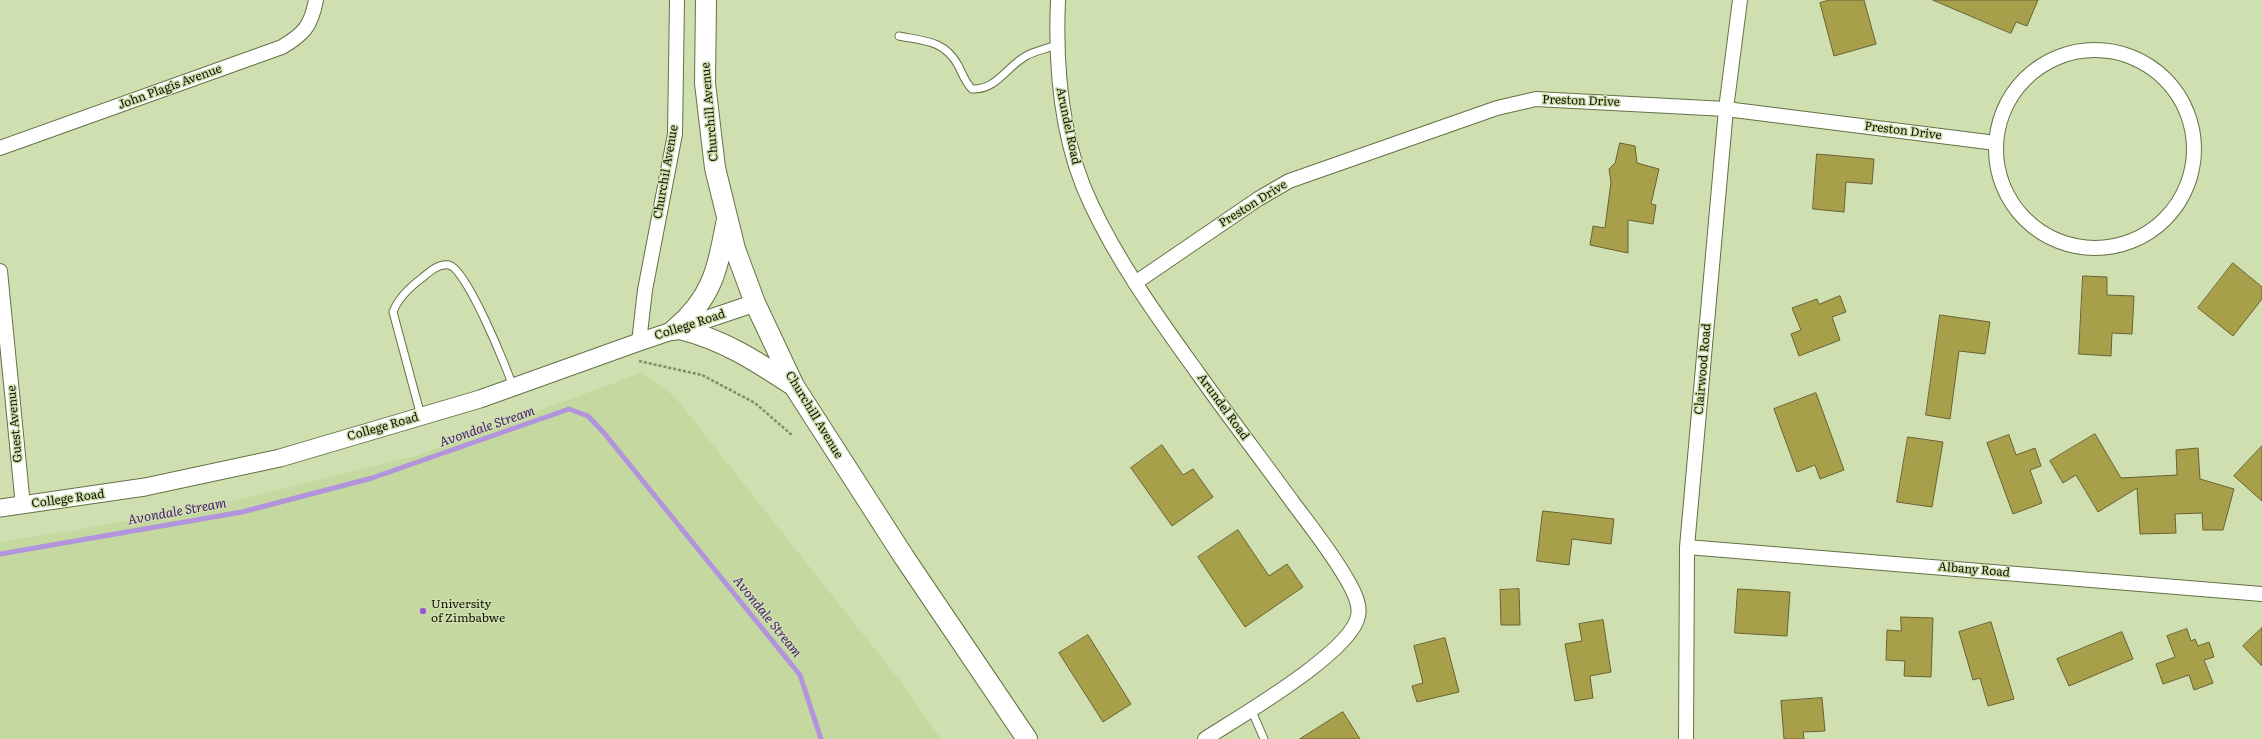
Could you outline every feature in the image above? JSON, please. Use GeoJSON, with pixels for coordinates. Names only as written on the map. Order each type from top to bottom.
{"type":"FeatureCollection","features":[{"type":"Feature","properties":{"kind":"main road","name":"Churchill Avenue"},"geometry":{"type":"LineString","coordinates":[[706,0],[704,83],[715,168],[735,249],[755,303],[794,386],[904,557],[1027,739]]}},
{"type":"Feature","properties":{"kind":"main road"},"geometry":{"type":"LineString","coordinates":[[677,329],[695,312],[710,287],[718,267],[727,216]]}},
{"type":"Feature","properties":{"kind":"main road"},"geometry":{"type":"LineString","coordinates":[[677,329],[701,334],[739,350],[794,386]]}},
{"type":"Feature","properties":{"kind":"street","name":"John Plagis Avenue"},"geometry":{"type":"LineString","coordinates":[[0,148],[282,47],[300,36],[305,30],[316,0]]}},
{"type":"Feature","properties":{"kind":"street","name":"Churchil Avenue"},"geometry":{"type":"LineString","coordinates":[[639,342],[645,290],[674,134],[677,0]]}},
{"type":"Feature","properties":{"kind":"street","name":"Arundel Road"},"geometry":{"type":"LineString","coordinates":[[1058,0],[1056,45],[1064,118],[1074,158],[1090,204],[1135,283],[1197,372],[1332,556],[1356,600],[1359,615],[1353,631],[1328,656],[1205,739]]}},
{"type":"Feature","properties":{"kind":"street","name":"Clairwood Road"},"geometry":{"type":"LineString","coordinates":[[1686,739],[1686,547],[1726,109],[1740,0]]}},
{"type":"Feature","properties":{"kind":"street"},"geometry":{"type":"LineString","coordinates":[[2100,49],[2130,56],[2157,72],[2178,95],[2191,123],[2194,154],[2187,185],[2172,212],[2149,232],[2120,245],[2089,248],[2059,241],[2032,226],[2012,202],[1999,174],[1996,143],[2002,112],[2018,86],[2041,65],[2069,52],[2100,49]]}},
{"type":"Feature","properties":{"kind":"street","name":"Preston Drive"},"geometry":{"type":"LineString","coordinates":[[1135,283],[1232,216],[1289,181],[1515,103],[1551,99],[1726,109],[1996,143]]}},
{"type":"Feature","properties":{"kind":"street","name":"Guest Avenue"},"geometry":{"type":"LineString","coordinates":[[0,271],[23,506]]}},
{"type":"Feature","properties":{"kind":"street","name":"College Road"},"geometry":{"type":"LineString","coordinates":[[0,508],[145,488],[265,461],[421,416],[513,387],[755,303]]}},
{"type":"Feature","properties":{"kind":"street","name":"Albany Road"},"geometry":{"type":"LineString","coordinates":[[1686,547],[2262,594]]}},
{"type":"Feature","properties":{"kind":"lane"},"geometry":{"type":"LineString","coordinates":[[899,36],[936,43],[950,52],[966,83],[972,89],[982,89],[999,80],[1013,65],[1026,56],[1056,45]]}},
{"type":"Feature","properties":{"kind":"lane"},"geometry":{"type":"LineString","coordinates":[[421,416],[393,312],[395,304],[406,292],[441,265],[449,265],[455,268],[466,283],[501,354],[513,387]]}},
{"type":"Feature","properties":{"kind":"lane"},"geometry":{"type":"LineString","coordinates":[[1251,708],[1264,739]]}},
{"type":"Feature","properties":{"kind":"shaded area","name":"University of Zimbabwe"},"geometry":{"type":"Polygon","coordinates":[[[641,373],[674,396],[900,681],[941,739],[0,739],[0,542],[71,531],[239,500],[415,456],[641,373]]]}},
{"type":"Feature","properties":{"kind":"building"},"geometry":{"type":"Polygon","coordinates":[[[1830,0],[1864,0],[1876,44],[1834,56],[1820,3],[1830,0]]]}},
{"type":"Feature","properties":{"kind":"building"},"geometry":{"type":"Polygon","coordinates":[[[1933,0],[2038,0],[2027,26],[2016,22],[2011,33],[1933,0]]]}},
{"type":"Feature","properties":{"kind":"building"},"geometry":{"type":"Polygon","coordinates":[[[1620,143],[1635,146],[1637,163],[1659,169],[1651,204],[1656,205],[1653,224],[1628,220],[1628,253],[1590,245],[1593,226],[1605,228],[1611,182],[1609,169],[1615,163],[1620,143]]]}},
{"type":"Feature","properties":{"kind":"building"},"geometry":{"type":"Polygon","coordinates":[[[1817,154],[1874,159],[1872,184],[1846,182],[1844,212],[1813,209],[1817,154]]]}},
{"type":"Feature","properties":{"kind":"building"},"geometry":{"type":"Polygon","coordinates":[[[2233,263],[2262,287],[2262,299],[2233,336],[2198,308],[2233,263]]]}},
{"type":"Feature","properties":{"kind":"building"},"geometry":{"type":"Polygon","coordinates":[[[2083,276],[2107,277],[2107,295],[2134,296],[2132,334],[2112,333],[2111,356],[2079,354],[2083,276]]]}},
{"type":"Feature","properties":{"kind":"building"},"geometry":{"type":"Polygon","coordinates":[[[1840,296],[1846,312],[1832,317],[1840,340],[1799,356],[1791,334],[1801,330],[1792,308],[1817,299],[1819,304],[1840,296]]]}},
{"type":"Feature","properties":{"kind":"building"},"geometry":{"type":"Polygon","coordinates":[[[1940,315],[1990,322],[1985,354],[1959,351],[1950,419],[1926,415],[1940,315]]]}},
{"type":"Feature","properties":{"kind":"building"},"geometry":{"type":"Polygon","coordinates":[[[1816,393],[1844,470],[1820,479],[1815,465],[1797,472],[1774,409],[1816,393]]]}},
{"type":"Feature","properties":{"kind":"building"},"geometry":{"type":"Polygon","coordinates":[[[2095,434],[2121,478],[2177,475],[2176,450],[2198,448],[2200,479],[2234,489],[2223,530],[2203,530],[2202,513],[2175,514],[2176,533],[2140,534],[2137,488],[2098,512],[2076,475],[2063,483],[2050,461],[2095,434]]]}},
{"type":"Feature","properties":{"kind":"building"},"geometry":{"type":"Polygon","coordinates":[[[2009,435],[2016,455],[2035,448],[2041,466],[2030,470],[2042,503],[2013,514],[1987,443],[2009,435]]]}},
{"type":"Feature","properties":{"kind":"building"},"geometry":{"type":"Polygon","coordinates":[[[1908,437],[1943,442],[1932,507],[1897,502],[1908,437]]]}},
{"type":"Feature","properties":{"kind":"building"},"geometry":{"type":"Polygon","coordinates":[[[1162,445],[1183,475],[1193,469],[1213,497],[1172,526],[1131,468],[1162,445]]]}},
{"type":"Feature","properties":{"kind":"building"},"geometry":{"type":"Polygon","coordinates":[[[2262,446],[2262,501],[2234,476],[2262,446]]]}},
{"type":"Feature","properties":{"kind":"building"},"geometry":{"type":"Polygon","coordinates":[[[1543,511],[1614,519],[1611,544],[1572,539],[1569,565],[1537,561],[1543,511]]]}},
{"type":"Feature","properties":{"kind":"building"},"geometry":{"type":"Polygon","coordinates":[[[1238,530],[1269,576],[1287,564],[1303,587],[1245,627],[1198,557],[1238,530]]]}},
{"type":"Feature","properties":{"kind":"building"},"geometry":{"type":"Polygon","coordinates":[[[1519,589],[1520,625],[1501,625],[1500,590],[1519,589]]]}},
{"type":"Feature","properties":{"kind":"building"},"geometry":{"type":"Polygon","coordinates":[[[1738,589],[1790,592],[1787,636],[1735,633],[1738,589]]]}},
{"type":"Feature","properties":{"kind":"building"},"geometry":{"type":"Polygon","coordinates":[[[1901,617],[1933,618],[1931,677],[1904,676],[1905,661],[1886,660],[1887,630],[1901,631],[1901,617]]]}},
{"type":"Feature","properties":{"kind":"building"},"geometry":{"type":"Polygon","coordinates":[[[1603,620],[1611,672],[1590,676],[1593,698],[1575,701],[1565,644],[1582,641],[1579,624],[1603,620]]]}},
{"type":"Feature","properties":{"kind":"building"},"geometry":{"type":"Polygon","coordinates":[[[1991,622],[2014,699],[1988,706],[1980,678],[1973,680],[1959,632],[1991,622]]]}},
{"type":"Feature","properties":{"kind":"building"},"geometry":{"type":"Polygon","coordinates":[[[2262,628],[2262,666],[2243,646],[2262,628]]]}},
{"type":"Feature","properties":{"kind":"building"},"geometry":{"type":"Polygon","coordinates":[[[2187,629],[2191,641],[2195,639],[2198,646],[2209,642],[2214,657],[2204,660],[2213,683],[2194,690],[2189,675],[2163,684],[2156,664],[2175,657],[2167,636],[2187,629]]]}},
{"type":"Feature","properties":{"kind":"building"},"geometry":{"type":"Polygon","coordinates":[[[2122,632],[2133,659],[2069,686],[2057,659],[2122,632]]]}},
{"type":"Feature","properties":{"kind":"building"},"geometry":{"type":"Polygon","coordinates":[[[1088,635],[1131,704],[1103,722],[1059,653],[1088,635]]]}},
{"type":"Feature","properties":{"kind":"building"},"geometry":{"type":"Polygon","coordinates":[[[1445,638],[1459,692],[1417,702],[1412,686],[1423,683],[1414,646],[1445,638]]]}},
{"type":"Feature","properties":{"kind":"building"},"geometry":{"type":"Polygon","coordinates":[[[1822,698],[1825,731],[1803,732],[1804,739],[1784,739],[1781,701],[1822,698]]]}},
{"type":"Feature","properties":{"kind":"building"},"geometry":{"type":"Polygon","coordinates":[[[1343,712],[1360,739],[1300,739],[1343,712]]]}},
{"type":"Feature","properties":{"kind":"waterway","name":"Avondale Stream"},"geometry":{"type":"LineString","coordinates":[[0,554],[242,512],[372,478],[569,409],[588,416],[604,433],[800,675],[821,739]]}},
{"type":"Feature","properties":{"kind":"place","name":"University of Zimbabwe"},"geometry":{"type":"Point","coordinates":[423,611]}}]}
